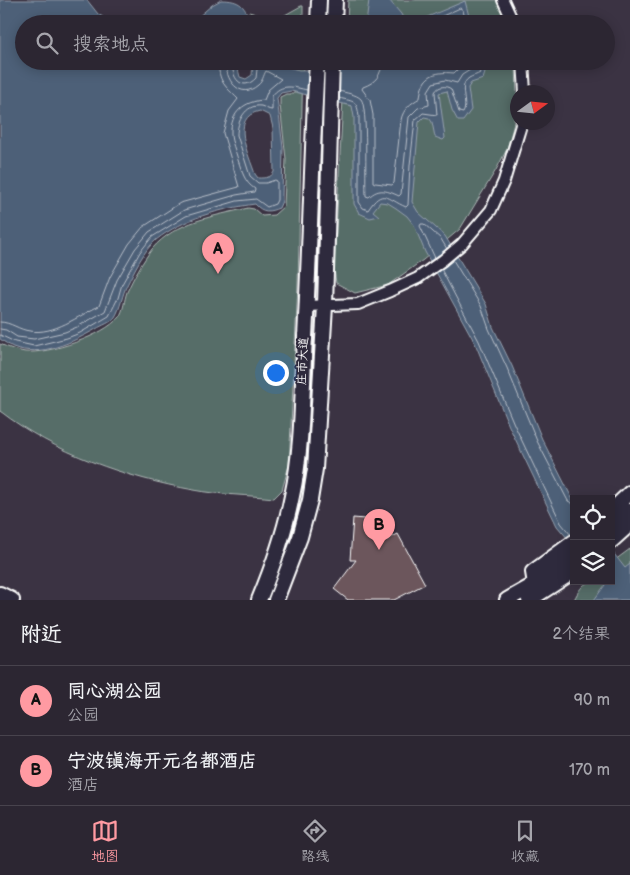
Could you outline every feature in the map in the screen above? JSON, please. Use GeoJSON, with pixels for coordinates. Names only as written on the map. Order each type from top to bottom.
{"type":"FeatureCollection","features":[{"type":"Feature","properties":{"kind":"main road"},"geometry":{"type":"LineString","coordinates":[[318,15],[319,0]]}},
{"type":"Feature","properties":{"kind":"main road"},"geometry":{"type":"LineString","coordinates":[[334,15],[335,0]]}},
{"type":"Feature","properties":{"kind":"main road","name":"庄市大道"},"geometry":{"type":"LineString","coordinates":[[259,600],[271,570],[293,494],[298,460],[317,70]]}},
{"type":"Feature","properties":{"kind":"main road","name":"庄市大道"},"geometry":{"type":"LineString","coordinates":[[276,600],[300,536],[310,500],[315,468],[325,306],[332,70]]}},
{"type":"Feature","properties":{"kind":"main road"},"geometry":{"type":"LineString","coordinates":[[615,507],[630,493]]}},
{"type":"Feature","properties":{"kind":"main road"},"geometry":{"type":"LineString","coordinates":[[615,532],[630,511]]}},
{"type":"Feature","properties":{"kind":"main road"},"geometry":{"type":"LineString","coordinates":[[615,534],[630,524]]}},
{"type":"Feature","properties":{"kind":"main road"},"geometry":{"type":"LineString","coordinates":[[534,594],[533,572],[570,545]]}},
{"type":"Feature","properties":{"kind":"main road"},"geometry":{"type":"LineString","coordinates":[[534,594],[570,562]]}},
{"type":"Feature","properties":{"kind":"main road"},"geometry":{"type":"LineString","coordinates":[[507,600],[534,594],[570,573]]}},
{"type":"Feature","properties":{"kind":"main road"},"geometry":{"type":"LineString","coordinates":[[282,585],[282,600]]}},
{"type":"Feature","properties":{"kind":"main road"},"geometry":{"type":"LineString","coordinates":[[0,594],[12,600]]}},
{"type":"Feature","properties":{"kind":"street"},"geometry":{"type":"LineString","coordinates":[[503,0],[510,15]]}},
{"type":"Feature","properties":{"kind":"street"},"geometry":{"type":"LineString","coordinates":[[524,70],[525,85]]}},
{"type":"Feature","properties":{"kind":"street"},"geometry":{"type":"LineString","coordinates":[[306,306],[358,304],[418,278],[443,260],[462,244],[491,210],[504,180],[520,130]]}},
{"type":"Feature","properties":{"kind":"green space"},"geometry":{"type":"Polygon","coordinates":[[[348,0],[497,0],[504,15],[347,15],[348,0]]]}},
{"type":"Feature","properties":{"kind":"green space"},"geometry":{"type":"Polygon","coordinates":[[[301,6],[303,6],[303,15],[285,15],[301,6]]]}},
{"type":"Feature","properties":{"kind":"green space"},"geometry":{"type":"Polygon","coordinates":[[[295,70],[303,70],[298,284],[289,465],[282,490],[274,498],[224,494],[169,485],[117,471],[67,451],[21,426],[0,411],[0,344],[25,352],[35,352],[61,347],[89,337],[112,324],[119,317],[127,292],[142,264],[152,249],[172,232],[209,217],[248,208],[254,209],[262,216],[274,215],[284,206],[286,159],[280,97],[286,94],[294,94],[295,70]]]}},
{"type":"Feature","properties":{"kind":"green space"},"geometry":{"type":"Polygon","coordinates":[[[345,70],[516,70],[517,85],[510,85],[510,130],[512,130],[507,149],[460,229],[423,260],[388,285],[355,293],[336,283],[334,269],[345,70]]]}},
{"type":"Feature","properties":{"kind":"green space"},"geometry":{"type":"Polygon","coordinates":[[[630,549],[630,600],[574,600],[584,585],[615,585],[615,560],[630,549]]]}},
{"type":"Feature","properties":{"kind":"water"},"geometry":{"type":"Polygon","coordinates":[[[0,0],[87,0],[100,15],[15,15],[15,70],[238,70],[240,77],[246,79],[252,75],[252,70],[484,70],[485,73],[483,79],[471,83],[468,88],[471,110],[463,121],[458,121],[452,110],[447,91],[439,93],[445,138],[443,140],[435,137],[432,122],[429,118],[424,117],[419,122],[412,202],[418,212],[445,236],[486,304],[493,327],[512,366],[542,439],[570,495],[570,541],[557,526],[509,426],[475,343],[425,252],[414,225],[407,216],[388,203],[380,202],[373,211],[379,216],[370,218],[359,213],[354,204],[354,117],[352,106],[291,91],[281,93],[277,98],[283,148],[282,201],[279,208],[266,211],[255,204],[229,209],[190,220],[167,232],[147,249],[127,285],[119,309],[113,319],[77,339],[56,347],[46,350],[24,350],[13,347],[0,339],[0,0]],[[260,111],[251,115],[245,121],[243,129],[246,147],[258,178],[269,177],[274,172],[273,128],[270,116],[260,111]]]}},
{"type":"Feature","properties":{"kind":"water"},"geometry":{"type":"Polygon","coordinates":[[[221,0],[233,1],[241,5],[248,15],[200,15],[221,0]]]}},
{"type":"Feature","properties":{"kind":"water"},"geometry":{"type":"Polygon","coordinates":[[[369,0],[389,0],[402,15],[367,15],[369,0]]]}},
{"type":"Feature","properties":{"kind":"water"},"geometry":{"type":"Polygon","coordinates":[[[465,1],[469,15],[432,15],[465,1]]]}},
{"type":"Feature","properties":{"kind":"water"},"geometry":{"type":"Polygon","coordinates":[[[615,555],[625,568],[630,564],[630,600],[594,600],[605,585],[615,585],[615,555]]]}},
{"type":"Feature","properties":{"kind":"building"},"geometry":{"type":"Polygon","coordinates":[[[353,518],[388,521],[386,540],[398,534],[425,584],[394,600],[348,600],[334,589],[356,560],[350,560],[353,518]]]}},
{"type":"Feature","properties":{"kind":"place","name":"同心湖公园"},"geometry":{"type":"Point","coordinates":[218,274]}},
{"type":"Feature","properties":{"kind":"place","name":"宁波镇海开元名都酒店"},"geometry":{"type":"Point","coordinates":[379,550]}}]}
